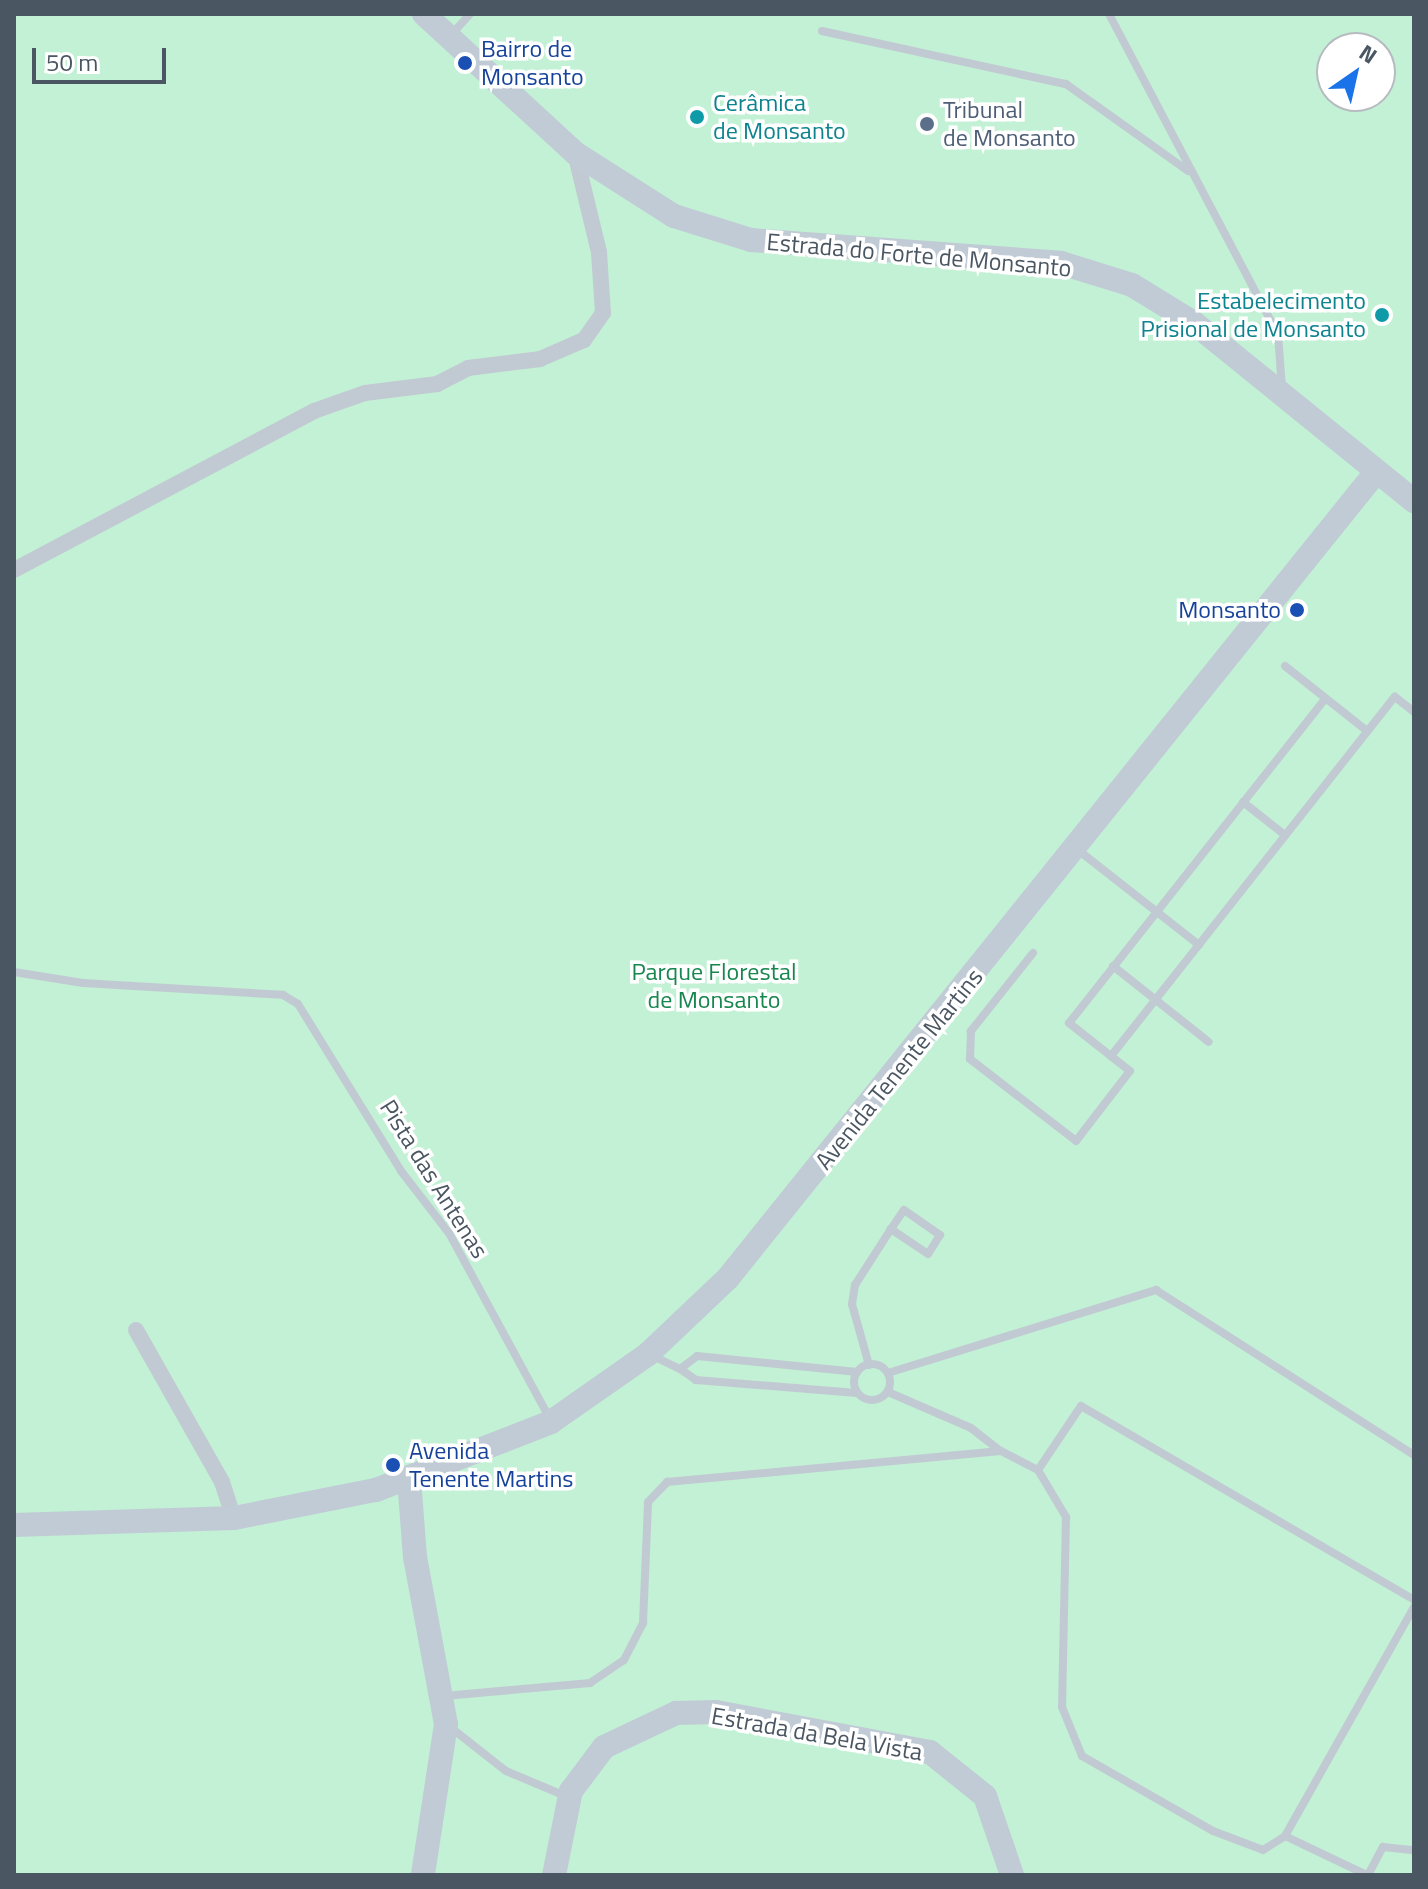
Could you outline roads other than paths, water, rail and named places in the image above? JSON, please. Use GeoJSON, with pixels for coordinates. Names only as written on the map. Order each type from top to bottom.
{"type":"FeatureCollection","features":[{"type":"Feature","properties":{"kind":"street","name":"Estrada do Forte de Monsanto"},"geometry":{"type":"LineString","coordinates":[[424,14],[447,26],[575,153],[642,200],[707,231],[813,249],[961,254],[1096,272],[1164,301],[1414,501]]}},
{"type":"Feature","properties":{"kind":"street"},"geometry":{"type":"LineString","coordinates":[[14,570],[314,411],[365,393],[437,384],[468,368],[540,359],[584,340],[603,313],[599,252],[575,153]]}},
{"type":"Feature","properties":{"kind":"street","name":"Avenida Tenente Martins"},"geometry":{"type":"LineString","coordinates":[[14,1525],[234,1518],[409,1479],[551,1422],[648,1354],[728,1278],[1078,850],[1376,472]]}},
{"type":"Feature","properties":{"kind":"street"},"geometry":{"type":"LineString","coordinates":[[136,1330],[222,1482],[234,1518]]}},
{"type":"Feature","properties":{"kind":"street"},"geometry":{"type":"LineString","coordinates":[[409,1479],[415,1557],[444,1696],[423,1875]]}},
{"type":"Feature","properties":{"kind":"street","name":"Estrada da Bela Vista"},"geometry":{"type":"LineString","coordinates":[[554,1875],[569,1797],[604,1747],[642,1725],[676,1713],[716,1712],[930,1752],[985,1796],[1012,1875]]}},
{"type":"Feature","properties":{"kind":"lane"},"geometry":{"type":"LineString","coordinates":[[447,26],[470,14]]}},
{"type":"Feature","properties":{"kind":"lane"},"geometry":{"type":"LineString","coordinates":[[1109,14],[1278,334],[1284,400]]}},
{"type":"Feature","properties":{"kind":"lane"},"geometry":{"type":"LineString","coordinates":[[822,31],[1066,84],[1192,174]]}},
{"type":"Feature","properties":{"kind":"lane"},"geometry":{"type":"LineString","coordinates":[[1285,666],[1367,731]]}},
{"type":"Feature","properties":{"kind":"lane"},"geometry":{"type":"LineString","coordinates":[[1111,1056],[1395,697],[1414,712]]}},
{"type":"Feature","properties":{"kind":"lane"},"geometry":{"type":"LineString","coordinates":[[1033,953],[971,1031],[970,1059],[1076,1141],[1130,1071],[1069,1023],[1325,699]]}},
{"type":"Feature","properties":{"kind":"lane"},"geometry":{"type":"LineString","coordinates":[[1243,802],[1285,835]]}},
{"type":"Feature","properties":{"kind":"lane"},"geometry":{"type":"LineString","coordinates":[[1078,850],[1199,945]]}},
{"type":"Feature","properties":{"kind":"lane"},"geometry":{"type":"LineString","coordinates":[[1113,966],[1209,1042]]}},
{"type":"Feature","properties":{"kind":"lane","name":"Pista das Antenas"},"geometry":{"type":"LineString","coordinates":[[14,972],[83,983],[283,995],[298,1004],[401,1171],[449,1233],[551,1422]]}},
{"type":"Feature","properties":{"kind":"lane"},"geometry":{"type":"LineString","coordinates":[[869,1365],[853,1294],[891,1229],[904,1210],[940,1235],[928,1254],[891,1229]]}},
{"type":"Feature","properties":{"kind":"lane"},"geometry":{"type":"LineString","coordinates":[[869,1365],[888,1373],[1156,1290],[1414,1455]]}},
{"type":"Feature","properties":{"kind":"lane"},"geometry":{"type":"LineString","coordinates":[[648,1354],[696,1380],[857,1393],[867,1400],[888,1392],[971,1428],[1001,1451],[1038,1470],[1066,1517],[1062,1707],[1082,1756],[1213,1831],[1263,1850],[1285,1836],[1414,1607]]}},
{"type":"Feature","properties":{"kind":"lane"},"geometry":{"type":"LineString","coordinates":[[680,1369],[697,1356],[857,1372],[869,1365]]}},
{"type":"Feature","properties":{"kind":"lane"},"geometry":{"type":"LineString","coordinates":[[857,1372],[857,1393]]}},
{"type":"Feature","properties":{"kind":"lane"},"geometry":{"type":"LineString","coordinates":[[888,1373],[888,1392]]}},
{"type":"Feature","properties":{"kind":"lane"},"geometry":{"type":"LineString","coordinates":[[1038,1470],[1081,1406],[1414,1600]]}},
{"type":"Feature","properties":{"kind":"lane"},"geometry":{"type":"LineString","coordinates":[[444,1696],[590,1683],[624,1660],[643,1623],[648,1502],[667,1482],[1001,1451]]}},
{"type":"Feature","properties":{"kind":"lane"},"geometry":{"type":"LineString","coordinates":[[442,1723],[506,1771],[569,1797]]}},
{"type":"Feature","properties":{"kind":"lane"},"geometry":{"type":"LineString","coordinates":[[1285,1836],[1368,1875],[1383,1847],[1414,1850]]}},
{"type":"Feature","properties":{"kind":"place","name":"Bairro de Monsanto"},"geometry":{"type":"Point","coordinates":[465,63]}},
{"type":"Feature","properties":{"kind":"place","name":"Cerâmica de Monsanto"},"geometry":{"type":"Point","coordinates":[697,117]}},
{"type":"Feature","properties":{"kind":"place","name":"Tribunal de Monsanto"},"geometry":{"type":"Point","coordinates":[927,124]}},
{"type":"Feature","properties":{"kind":"place","name":"Estabelecimento Prisional de Monsanto"},"geometry":{"type":"Point","coordinates":[1382,315]}},
{"type":"Feature","properties":{"kind":"place","name":"Monsanto"},"geometry":{"type":"Point","coordinates":[1297,610]}},
{"type":"Feature","properties":{"kind":"place","name":"Avenida Tenente Martins"},"geometry":{"type":"Point","coordinates":[393,1465]}},
{"type":"Feature","properties":{"kind":"park label","name":"Parque Florestal de Monsanto"},"geometry":{"type":"Point","coordinates":[714,986]}}]}
